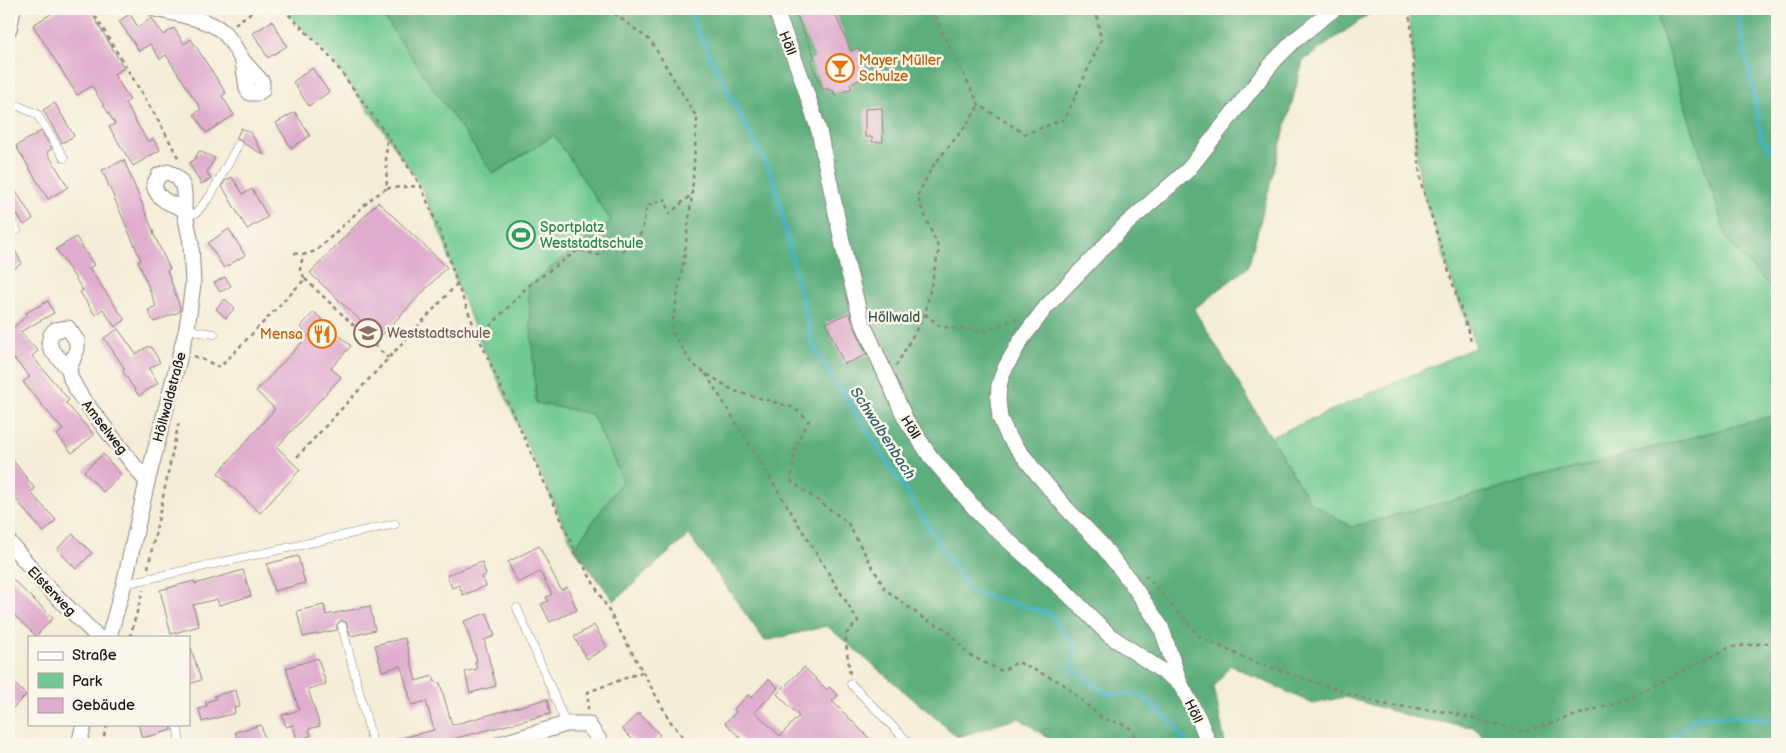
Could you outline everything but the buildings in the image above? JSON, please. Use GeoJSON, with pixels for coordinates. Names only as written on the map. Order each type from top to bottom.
{"type":"FeatureCollection","features":[{"type":"Feature","properties":{"kind":"street"},"geometry":{"type":"LineString","coordinates":[[155,9],[192,18],[223,32],[243,61]]}},
{"type":"Feature","properties":{"kind":"street","name":"Höll"},"geometry":{"type":"LineString","coordinates":[[775,9],[800,73],[819,131],[847,265],[861,319],[905,418],[930,456],[982,517],[1068,594],[1109,634],[1180,683],[1199,719],[1209,744]]}},
{"type":"Feature","properties":{"kind":"street"},"geometry":{"type":"LineString","coordinates":[[1180,683],[1161,628],[1130,581],[1101,544],[1035,472],[1008,436],[1000,418],[999,385],[1004,370],[1021,340],[1046,307],[1123,227],[1188,170],[1274,61],[1296,39],[1334,9]]}},
{"type":"Feature","properties":{"kind":"street"},"geometry":{"type":"LineString","coordinates":[[9,28],[12,12]]}},
{"type":"Feature","properties":{"kind":"street","name":"Höllwaldstraße"},"geometry":{"type":"LineString","coordinates":[[109,636],[124,584],[147,482],[193,330],[191,243],[185,212]]}},
{"type":"Feature","properties":{"kind":"street","name":"Amselweg"},"geometry":{"type":"LineString","coordinates":[[69,369],[71,378],[81,397],[147,482]]}},
{"type":"Feature","properties":{"kind":"street","name":"Elsterweg"},"geometry":{"type":"LineString","coordinates":[[9,542],[47,587],[97,636]]}},
{"type":"Feature","properties":{"kind":"street"},"geometry":{"type":"LineString","coordinates":[[500,744],[566,724],[588,724],[602,744]]}},
{"type":"Feature","properties":{"kind":"street"},"geometry":{"type":"LineString","coordinates":[[79,744],[84,726]]}},
{"type":"Feature","properties":{"kind":"lane"},"geometry":{"type":"LineString","coordinates":[[9,102],[37,114],[64,158]]}},
{"type":"Feature","properties":{"kind":"lane"},"geometry":{"type":"LineString","coordinates":[[185,212],[196,213],[211,195],[238,145]]}},
{"type":"Feature","properties":{"kind":"lane"},"geometry":{"type":"LineString","coordinates":[[9,217],[17,230]]}},
{"type":"Feature","properties":{"kind":"lane"},"geometry":{"type":"LineString","coordinates":[[193,330],[214,334]]}},
{"type":"Feature","properties":{"kind":"lane"},"geometry":{"type":"LineString","coordinates":[[124,584],[395,524]]}},
{"type":"Feature","properties":{"kind":"lane"},"geometry":{"type":"LineString","coordinates":[[517,608],[566,724]]}},
{"type":"Feature","properties":{"kind":"lane"},"geometry":{"type":"LineString","coordinates":[[342,626],[373,744]]}},
{"type":"Feature","properties":{"kind":"lane"},"geometry":{"type":"LineString","coordinates":[[851,684],[910,744]]}},
{"type":"Feature","properties":{"kind":"lane"},"geometry":{"type":"LineString","coordinates":[[177,726],[180,744]]}},
{"type":"Feature","properties":{"kind":"path"},"geometry":{"type":"LineString","coordinates":[[91,9],[161,125],[182,169]]}},
{"type":"Feature","properties":{"kind":"path"},"geometry":{"type":"LineString","coordinates":[[223,32],[256,9]]}},
{"type":"Feature","properties":{"kind":"path"},"geometry":{"type":"LineString","coordinates":[[283,9],[328,54],[387,135],[421,186],[445,244],[457,284],[479,338],[574,548],[670,721],[689,744]]}},
{"type":"Feature","properties":{"kind":"path"},"geometry":{"type":"LineString","coordinates":[[608,9],[651,41],[697,118],[692,194],[684,259],[671,330],[692,364],[734,391],[792,407],[810,420],[796,444],[791,481],[847,522],[885,589],[924,619],[946,629],[970,656],[1002,671],[1018,662],[1062,683],[1102,718],[1128,726],[1140,744]]}},
{"type":"Feature","properties":{"kind":"path"},"geometry":{"type":"LineString","coordinates":[[931,9],[979,105],[1025,134],[1065,119],[1101,40],[1096,9]]}},
{"type":"Feature","properties":{"kind":"path"},"geometry":{"type":"LineString","coordinates":[[1408,9],[1411,24],[1415,121],[1421,183],[1471,341]]}},
{"type":"Feature","properties":{"kind":"path"},"geometry":{"type":"LineString","coordinates":[[888,381],[925,314],[939,249],[917,197],[932,167],[968,123],[979,105]]}},
{"type":"Feature","properties":{"kind":"path"},"geometry":{"type":"LineString","coordinates":[[387,135],[387,188]]}},
{"type":"Feature","properties":{"kind":"path"},"geometry":{"type":"LineString","coordinates":[[294,253],[303,255],[316,251],[372,198],[387,188],[421,186]]}},
{"type":"Feature","properties":{"kind":"path"},"geometry":{"type":"LineString","coordinates":[[479,338],[528,286],[578,250],[600,255],[612,238],[622,251],[635,244],[640,238],[647,206],[665,199],[669,214],[692,194]]}},
{"type":"Feature","properties":{"kind":"path"},"geometry":{"type":"LineString","coordinates":[[303,255],[300,270],[305,279],[388,358]]}},
{"type":"Feature","properties":{"kind":"path"},"geometry":{"type":"LineString","coordinates":[[193,330],[193,356],[220,367],[305,279]]}},
{"type":"Feature","properties":{"kind":"path"},"geometry":{"type":"LineString","coordinates":[[297,457],[457,284]]}},
{"type":"Feature","properties":{"kind":"path"},"geometry":{"type":"LineString","coordinates":[[925,314],[941,327],[986,331],[1020,317]]}},
{"type":"Feature","properties":{"kind":"path"},"geometry":{"type":"LineString","coordinates":[[705,372],[858,620],[845,635],[851,684]]}},
{"type":"Feature","properties":{"kind":"path"},"geometry":{"type":"LineString","coordinates":[[130,636],[145,580],[180,419]]}},
{"type":"Feature","properties":{"kind":"path"},"geometry":{"type":"LineString","coordinates":[[1139,568],[1199,636],[1248,660],[1381,704],[1448,712],[1523,732],[1627,699],[1730,647],[1777,642]]}},
{"type":"Feature","properties":{"kind":"path"},"geometry":{"type":"LineString","coordinates":[[588,724],[588,692],[642,672]]}},
{"type":"Feature","properties":{"kind":"path"},"geometry":{"type":"LineString","coordinates":[[102,744],[106,726]]}},
{"type":"Feature","properties":{"kind":"green space"},"geometry":{"type":"Polygon","coordinates":[[[283,9],[378,9],[494,174],[554,135],[611,221],[528,286],[623,480],[574,548],[479,338],[457,284],[445,244],[421,186],[387,135],[328,54],[283,9]]]}},
{"type":"Feature","properties":{"kind":"green space","name":"Höllwald"},"geometry":{"type":"Polygon","coordinates":[[[378,9],[1376,9],[1303,61],[1248,267],[1194,309],[1310,502],[1351,527],[1777,415],[1777,744],[1493,744],[1473,727],[1416,718],[1344,697],[1313,704],[1230,665],[1214,687],[1225,744],[1057,744],[1019,718],[958,737],[827,626],[765,641],[689,535],[614,601],[574,548],[623,480],[592,414],[536,403],[528,286],[611,221],[554,135],[493,174],[378,9]]]}},
{"type":"Feature","properties":{"kind":"green space"},"geometry":{"type":"Polygon","coordinates":[[[1408,9],[1660,9],[1659,23],[1728,241],[1777,295],[1777,415],[1351,527],[1310,503],[1271,437],[1476,347],[1428,210],[1421,184],[1415,140],[1413,52],[1408,9]]]}},
{"type":"Feature","properties":{"kind":"green space"},"geometry":{"type":"Polygon","coordinates":[[[1660,9],[1777,9],[1777,295],[1728,241],[1659,23],[1660,9]]]}},
{"type":"Feature","properties":{"kind":"waterway","name":"Schwalbenbach"},"geometry":{"type":"LineString","coordinates":[[687,9],[773,177],[813,346],[970,592],[1049,613],[1075,646],[1071,668],[1107,694],[1140,694],[1174,725],[1187,744]]}},
{"type":"Feature","properties":{"kind":"waterway"},"geometry":{"type":"LineString","coordinates":[[1737,9],[1762,139],[1777,159]]}},
{"type":"Feature","properties":{"kind":"waterway"},"geometry":{"type":"LineString","coordinates":[[1666,744],[1698,716],[1777,719]]}},
{"type":"Feature","properties":{"kind":"place","name":"Mayer Müller Schulze"},"geometry":{"type":"Point","coordinates":[840,68]}},
{"type":"Feature","properties":{"kind":"place","name":"Sportplatz Weststadtschule"},"geometry":{"type":"Point","coordinates":[521,235]}},
{"type":"Feature","properties":{"kind":"place","name":"Weststadtschule"},"geometry":{"type":"Point","coordinates":[368,333]}},
{"type":"Feature","properties":{"kind":"place","name":"Mensa"},"geometry":{"type":"Point","coordinates":[322,334]}}]}
